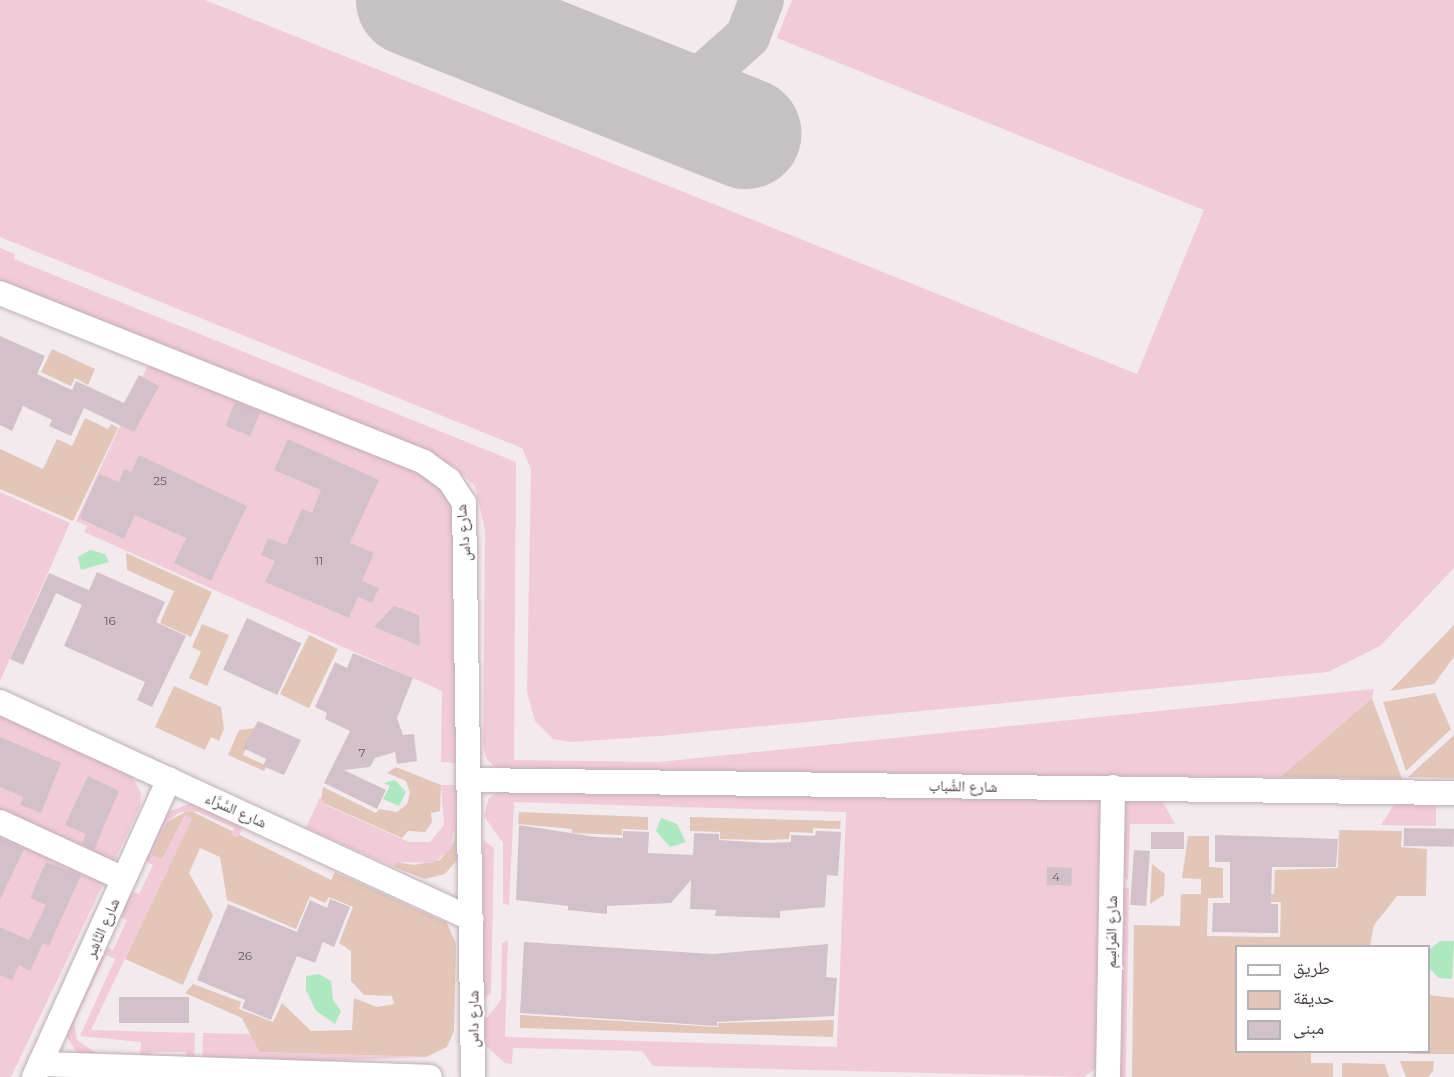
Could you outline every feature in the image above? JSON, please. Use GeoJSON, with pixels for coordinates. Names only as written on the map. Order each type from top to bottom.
{"type":"FeatureCollection","features":[{"type":"Feature","properties":{"kind":"street","name":"شارع داس"},"geometry":{"type":"LineString","coordinates":[[0,293],[424,462],[449,480],[464,503],[471,780],[473,1077]]}},
{"type":"Feature","properties":{"kind":"street","name":"شارع السَّرَّاء"},"geometry":{"type":"LineString","coordinates":[[0,702],[472,919]]}},
{"type":"Feature","properties":{"kind":"street","name":"شارع النَّاشِر"},"geometry":{"type":"LineString","coordinates":[[37,1071],[169,779]]}},
{"type":"Feature","properties":{"kind":"street","name":"شارع الشَّباب"},"geometry":{"type":"LineString","coordinates":[[471,780],[1454,792]]}},
{"type":"Feature","properties":{"kind":"street","name":"شارع المَراسِم"},"geometry":{"type":"LineString","coordinates":[[1108,1077],[1113,788]]}},
{"type":"Feature","properties":{"kind":"street"},"geometry":{"type":"LineString","coordinates":[[0,822],[124,879]]}},
{"type":"Feature","properties":{"kind":"street"},"geometry":{"type":"LineString","coordinates":[[37,1071],[430,1077]]}},
{"type":"Feature","properties":{"kind":"green space"},"geometry":{"type":"Polygon","coordinates":[[[52,349],[95,369],[88,385],[75,378],[71,386],[41,372],[52,349]]]}},
{"type":"Feature","properties":{"kind":"green space"},"geometry":{"type":"Polygon","coordinates":[[[85,418],[108,429],[111,424],[118,428],[73,521],[0,489],[0,449],[43,469],[57,439],[72,446],[85,418]]]}},
{"type":"Feature","properties":{"kind":"green space"},"geometry":{"type":"Polygon","coordinates":[[[126,553],[212,592],[191,637],[160,623],[174,591],[127,570],[126,553]]]}},
{"type":"Feature","properties":{"kind":"green space"},"geometry":{"type":"Polygon","coordinates":[[[202,624],[229,635],[207,686],[189,678],[201,652],[192,647],[202,624]]]}},
{"type":"Feature","properties":{"kind":"green space"},"geometry":{"type":"Polygon","coordinates":[[[1454,625],[1454,657],[1434,684],[1390,691],[1454,625]]]}},
{"type":"Feature","properties":{"kind":"green space"},"geometry":{"type":"Polygon","coordinates":[[[309,635],[338,649],[309,708],[280,694],[309,635]]]}},
{"type":"Feature","properties":{"kind":"green space"},"geometry":{"type":"Polygon","coordinates":[[[174,686],[221,707],[224,729],[219,741],[211,737],[205,750],[155,727],[174,686]]]}},
{"type":"Feature","properties":{"kind":"green space"},"geometry":{"type":"Polygon","coordinates":[[[1435,693],[1451,729],[1406,771],[1383,702],[1435,693]]]}},
{"type":"Feature","properties":{"kind":"green space"},"geometry":{"type":"Polygon","coordinates":[[[1372,698],[1402,779],[1280,777],[1372,698]]]}},
{"type":"Feature","properties":{"kind":"green space"},"geometry":{"type":"Polygon","coordinates":[[[256,728],[243,755],[267,766],[264,771],[228,755],[239,730],[256,728]]]}},
{"type":"Feature","properties":{"kind":"green space"},"geometry":{"type":"Polygon","coordinates":[[[1454,735],[1454,778],[1408,777],[1454,735]]]}},
{"type":"Feature","properties":{"kind":"green space"},"geometry":{"type":"Polygon","coordinates":[[[396,767],[441,785],[440,811],[431,813],[432,822],[425,832],[408,831],[402,838],[321,802],[323,787],[376,813],[379,809],[397,812],[407,804],[410,793],[406,781],[387,773],[396,767]]]}},
{"type":"Feature","properties":{"kind":"green space"},"geometry":{"type":"Polygon","coordinates":[[[189,810],[331,880],[335,872],[447,923],[456,944],[454,1031],[447,1047],[426,1057],[259,1052],[242,1018],[185,993],[193,984],[241,1002],[239,1009],[273,1022],[282,1003],[311,1031],[352,1030],[354,998],[377,1007],[394,1004],[392,996],[364,995],[351,981],[351,951],[339,943],[353,907],[329,897],[325,903],[310,896],[296,929],[227,900],[220,857],[200,848],[189,873],[213,915],[183,985],[125,959],[192,818],[185,815],[162,860],[151,855],[167,822],[189,810]]]}},
{"type":"Feature","properties":{"kind":"green space"},"geometry":{"type":"Polygon","coordinates":[[[519,812],[648,817],[648,830],[622,829],[622,835],[572,833],[572,829],[518,824],[519,812]]]}},
{"type":"Feature","properties":{"kind":"green space"},"geometry":{"type":"Polygon","coordinates":[[[690,817],[841,821],[840,829],[813,828],[813,833],[790,832],[789,839],[720,839],[720,832],[690,831],[690,817]]]}},
{"type":"Feature","properties":{"kind":"green space"},"geometry":{"type":"Polygon","coordinates":[[[456,819],[464,819],[462,854],[445,874],[425,879],[394,867],[397,862],[414,865],[440,860],[454,842],[456,819]]]}},
{"type":"Feature","properties":{"kind":"green space"},"geometry":{"type":"Polygon","coordinates":[[[1339,830],[1402,831],[1401,847],[1427,849],[1426,896],[1397,896],[1374,925],[1370,945],[1235,945],[1235,1053],[1311,1053],[1311,1063],[1333,1063],[1333,1077],[1132,1077],[1134,925],[1180,926],[1181,894],[1201,894],[1201,879],[1182,878],[1188,836],[1209,836],[1209,867],[1223,868],[1223,898],[1208,898],[1207,936],[1280,937],[1281,902],[1263,902],[1263,894],[1274,894],[1275,870],[1338,868],[1339,830]]]}},
{"type":"Feature","properties":{"kind":"green space"},"geometry":{"type":"Polygon","coordinates":[[[1152,864],[1165,874],[1164,895],[1150,904],[1152,864]]]}},
{"type":"Feature","properties":{"kind":"green space"},"geometry":{"type":"Polygon","coordinates":[[[1430,995],[1454,998],[1454,1054],[1403,1054],[1430,1053],[1430,995]]]}},
{"type":"Feature","properties":{"kind":"green space"},"geometry":{"type":"Polygon","coordinates":[[[520,1015],[718,1027],[718,1023],[834,1020],[833,1037],[520,1028],[520,1015]]]}},
{"type":"Feature","properties":{"kind":"green space"},"geometry":{"type":"Polygon","coordinates":[[[1400,1061],[1434,1061],[1433,1071],[1428,1077],[1406,1077],[1400,1061]]]}},
{"type":"Feature","properties":{"kind":"green space"},"geometry":{"type":"Polygon","coordinates":[[[1342,1063],[1385,1064],[1389,1077],[1342,1077],[1342,1063]]]}},
{"type":"Feature","properties":{"kind":"sand"},"geometry":{"type":"Polygon","coordinates":[[[0,0],[205,0],[1137,374],[1204,210],[777,38],[792,0],[1454,0],[1454,568],[1380,646],[1328,672],[659,736],[571,742],[553,739],[535,721],[527,692],[531,469],[522,448],[0,237],[0,0]]]}},
{"type":"Feature","properties":{"kind":"sand"},"geometry":{"type":"Polygon","coordinates":[[[0,248],[15,254],[14,259],[516,462],[514,760],[659,762],[1374,689],[1372,698],[1280,777],[501,773],[486,758],[483,744],[485,530],[475,486],[454,466],[0,282],[0,248]]]}},
{"type":"Feature","properties":{"kind":"sand"},"geometry":{"type":"Polygon","coordinates":[[[149,363],[425,473],[455,502],[465,763],[441,762],[442,691],[84,532],[87,526],[76,521],[149,363]]]}},
{"type":"Feature","properties":{"kind":"sand"},"geometry":{"type":"Polygon","coordinates":[[[0,492],[70,523],[0,681],[0,492]]]}},
{"type":"Feature","properties":{"kind":"sand"},"geometry":{"type":"Polygon","coordinates":[[[0,712],[130,773],[141,792],[140,807],[11,1077],[0,1077],[0,712]]]}},
{"type":"Feature","properties":{"kind":"sand"},"geometry":{"type":"Polygon","coordinates":[[[441,785],[464,785],[464,819],[456,819],[451,849],[433,863],[397,862],[394,867],[306,828],[320,797],[326,805],[409,842],[430,842],[444,825],[441,785]]]}},
{"type":"Feature","properties":{"kind":"sand"},"geometry":{"type":"Polygon","coordinates":[[[499,792],[1102,798],[1100,1065],[1084,1077],[653,1066],[642,1051],[513,1048],[512,1064],[505,1063],[484,1044],[482,1024],[501,1000],[502,943],[508,940],[505,1037],[837,1047],[846,812],[514,802],[509,906],[503,903],[503,843],[484,816],[489,798],[499,792]]]}},
{"type":"Feature","properties":{"kind":"sand"},"geometry":{"type":"Polygon","coordinates":[[[1128,797],[1160,797],[1175,824],[1130,824],[1128,880],[1120,874],[1123,805],[1128,797]]]}},
{"type":"Feature","properties":{"kind":"sand"},"geometry":{"type":"Polygon","coordinates":[[[1398,798],[1429,798],[1436,807],[1436,826],[1381,825],[1398,798]]]}},
{"type":"Feature","properties":{"kind":"sand"},"geometry":{"type":"Polygon","coordinates":[[[193,803],[245,823],[238,838],[231,835],[234,828],[198,812],[180,812],[167,822],[152,855],[162,860],[185,815],[192,818],[91,1030],[195,1033],[194,1066],[186,1066],[186,1052],[151,1052],[150,1064],[80,1057],[65,1034],[101,946],[113,950],[127,920],[115,914],[127,890],[139,894],[153,865],[140,858],[164,813],[193,803]],[[106,955],[74,1022],[77,1040],[100,1056],[140,1057],[141,1042],[80,1036],[115,959],[106,955]]]}},
{"type":"Feature","properties":{"kind":"sand"},"geometry":{"type":"Polygon","coordinates":[[[483,840],[494,848],[491,993],[484,998],[480,993],[483,840]]]}},
{"type":"Feature","properties":{"kind":"sand"},"geometry":{"type":"Polygon","coordinates":[[[1117,888],[1129,888],[1126,1077],[1114,1077],[1117,888]]]}},
{"type":"Feature","properties":{"kind":"sand"},"geometry":{"type":"Polygon","coordinates":[[[203,1033],[250,1034],[259,1052],[426,1057],[202,1066],[203,1033]]]}},
{"type":"Feature","properties":{"kind":"shaded area"},"geometry":{"type":"Polygon","coordinates":[[[90,550],[105,554],[109,562],[81,570],[78,557],[90,550]]]}},
{"type":"Feature","properties":{"kind":"shaded area"},"geometry":{"type":"Polygon","coordinates":[[[395,780],[406,792],[399,806],[383,799],[390,786],[384,783],[395,780]]]}},
{"type":"Feature","properties":{"kind":"shaded area"},"geometry":{"type":"Polygon","coordinates":[[[661,818],[677,824],[686,842],[670,847],[656,831],[661,818]]]}},
{"type":"Feature","properties":{"kind":"shaded area"},"geometry":{"type":"Polygon","coordinates":[[[1440,941],[1454,941],[1452,979],[1439,978],[1430,969],[1430,949],[1440,941]]]}},
{"type":"Feature","properties":{"kind":"shaded area"},"geometry":{"type":"Polygon","coordinates":[[[319,974],[331,981],[333,1000],[341,1011],[335,1024],[316,1011],[306,990],[306,976],[319,974]]]}},
{"type":"Feature","properties":{"kind":"building"},"geometry":{"type":"Polygon","coordinates":[[[0,336],[45,356],[37,374],[72,390],[76,381],[124,403],[139,375],[159,386],[134,432],[84,408],[71,436],[49,426],[52,420],[23,406],[12,431],[0,425],[0,336]]]}},
{"type":"Feature","properties":{"kind":"building"},"geometry":{"type":"Polygon","coordinates":[[[235,402],[260,412],[250,436],[225,426],[235,402]]]}},
{"type":"Feature","properties":{"kind":"building"},"geometry":{"type":"Polygon","coordinates":[[[288,439],[379,480],[350,543],[374,553],[362,581],[379,588],[372,603],[358,597],[349,618],[265,582],[275,561],[261,555],[268,538],[286,545],[302,509],[312,513],[321,490],[274,470],[288,439]]]}},
{"type":"Feature","properties":{"kind":"building"},"geometry":{"type":"Polygon","coordinates":[[[139,455],[247,506],[211,581],[174,563],[186,538],[135,515],[124,539],[79,518],[99,474],[119,482],[124,469],[131,472],[139,455]]]}},
{"type":"Feature","properties":{"kind":"building"},"geometry":{"type":"Polygon","coordinates":[[[97,572],[165,602],[156,622],[186,636],[152,707],[137,700],[145,682],[64,646],[82,605],[56,593],[23,665],[10,659],[49,573],[89,590],[97,572]]]}},
{"type":"Feature","properties":{"kind":"building"},"geometry":{"type":"Polygon","coordinates":[[[394,606],[419,615],[420,646],[374,627],[394,606]]]}},
{"type":"Feature","properties":{"kind":"building"},"geometry":{"type":"Polygon","coordinates":[[[247,618],[301,643],[277,695],[223,670],[247,618]]]}},
{"type":"Feature","properties":{"kind":"building"},"geometry":{"type":"Polygon","coordinates":[[[353,653],[413,678],[397,718],[403,735],[414,734],[417,761],[397,764],[395,752],[375,758],[370,767],[344,770],[386,790],[377,809],[324,783],[350,731],[325,719],[327,713],[315,707],[335,662],[347,668],[353,653]]]}},
{"type":"Feature","properties":{"kind":"building"},"geometry":{"type":"Polygon","coordinates":[[[258,721],[301,740],[284,775],[263,766],[266,759],[243,748],[258,721]]]}},
{"type":"Feature","properties":{"kind":"building"},"geometry":{"type":"Polygon","coordinates":[[[0,737],[61,763],[41,813],[20,805],[23,797],[0,787],[0,737]]]}},
{"type":"Feature","properties":{"kind":"building"},"geometry":{"type":"Polygon","coordinates":[[[88,776],[119,791],[94,850],[82,844],[86,834],[65,825],[88,776]]]}},
{"type":"Feature","properties":{"kind":"building"},"geometry":{"type":"Polygon","coordinates":[[[519,825],[596,837],[623,838],[623,831],[649,832],[648,853],[693,855],[694,833],[719,834],[719,840],[770,843],[791,842],[791,835],[815,836],[816,831],[841,832],[838,876],[827,875],[825,907],[780,911],[780,918],[715,916],[716,910],[690,909],[691,880],[671,903],[607,906],[607,914],[568,910],[568,906],[516,900],[519,825]]]}},
{"type":"Feature","properties":{"kind":"building"},"geometry":{"type":"Polygon","coordinates":[[[1404,828],[1454,829],[1454,847],[1404,846],[1404,828]]]}},
{"type":"Feature","properties":{"kind":"building"},"geometry":{"type":"Polygon","coordinates":[[[1151,832],[1184,832],[1184,849],[1151,849],[1151,832]]]}},
{"type":"Feature","properties":{"kind":"building"},"geometry":{"type":"Polygon","coordinates":[[[1215,835],[1338,839],[1336,867],[1272,867],[1271,904],[1278,904],[1278,933],[1212,932],[1213,903],[1230,903],[1230,862],[1215,862],[1215,835]]]}},
{"type":"Feature","properties":{"kind":"building"},"geometry":{"type":"Polygon","coordinates":[[[0,838],[24,849],[0,900],[0,838]]]}},
{"type":"Feature","properties":{"kind":"building"},"geometry":{"type":"Polygon","coordinates":[[[1134,850],[1150,851],[1146,906],[1130,905],[1134,850]]]}},
{"type":"Feature","properties":{"kind":"building"},"geometry":{"type":"Polygon","coordinates":[[[46,862],[81,875],[49,946],[43,943],[30,971],[19,965],[12,980],[0,975],[0,927],[29,940],[46,905],[30,898],[46,862]]]}},
{"type":"Feature","properties":{"kind":"building"},"geometry":{"type":"Polygon","coordinates":[[[1047,867],[1072,868],[1071,886],[1046,885],[1047,867]]]}},
{"type":"Feature","properties":{"kind":"building"},"geometry":{"type":"Polygon","coordinates":[[[330,899],[350,907],[334,947],[323,942],[315,963],[297,956],[271,1020],[242,1008],[245,1000],[197,980],[228,904],[297,932],[310,900],[327,908],[330,899]]]}},
{"type":"Feature","properties":{"kind":"building"},"geometry":{"type":"Polygon","coordinates":[[[524,942],[713,954],[828,944],[826,977],[837,978],[834,1016],[717,1022],[717,1026],[520,1013],[524,942]]]}},
{"type":"Feature","properties":{"kind":"building"},"geometry":{"type":"Polygon","coordinates":[[[119,997],[189,997],[189,1023],[119,1023],[119,997]]]}},
{"type":"Feature","properties":{"kind":"taxiway"},"geometry":{"type":"LineString","coordinates":[[615,84],[658,86],[701,77],[747,36],[761,0]]}},
{"type":"Feature","properties":{"kind":"runway"},"geometry":{"type":"LineString","coordinates":[[411,0],[746,133]]}}]}
